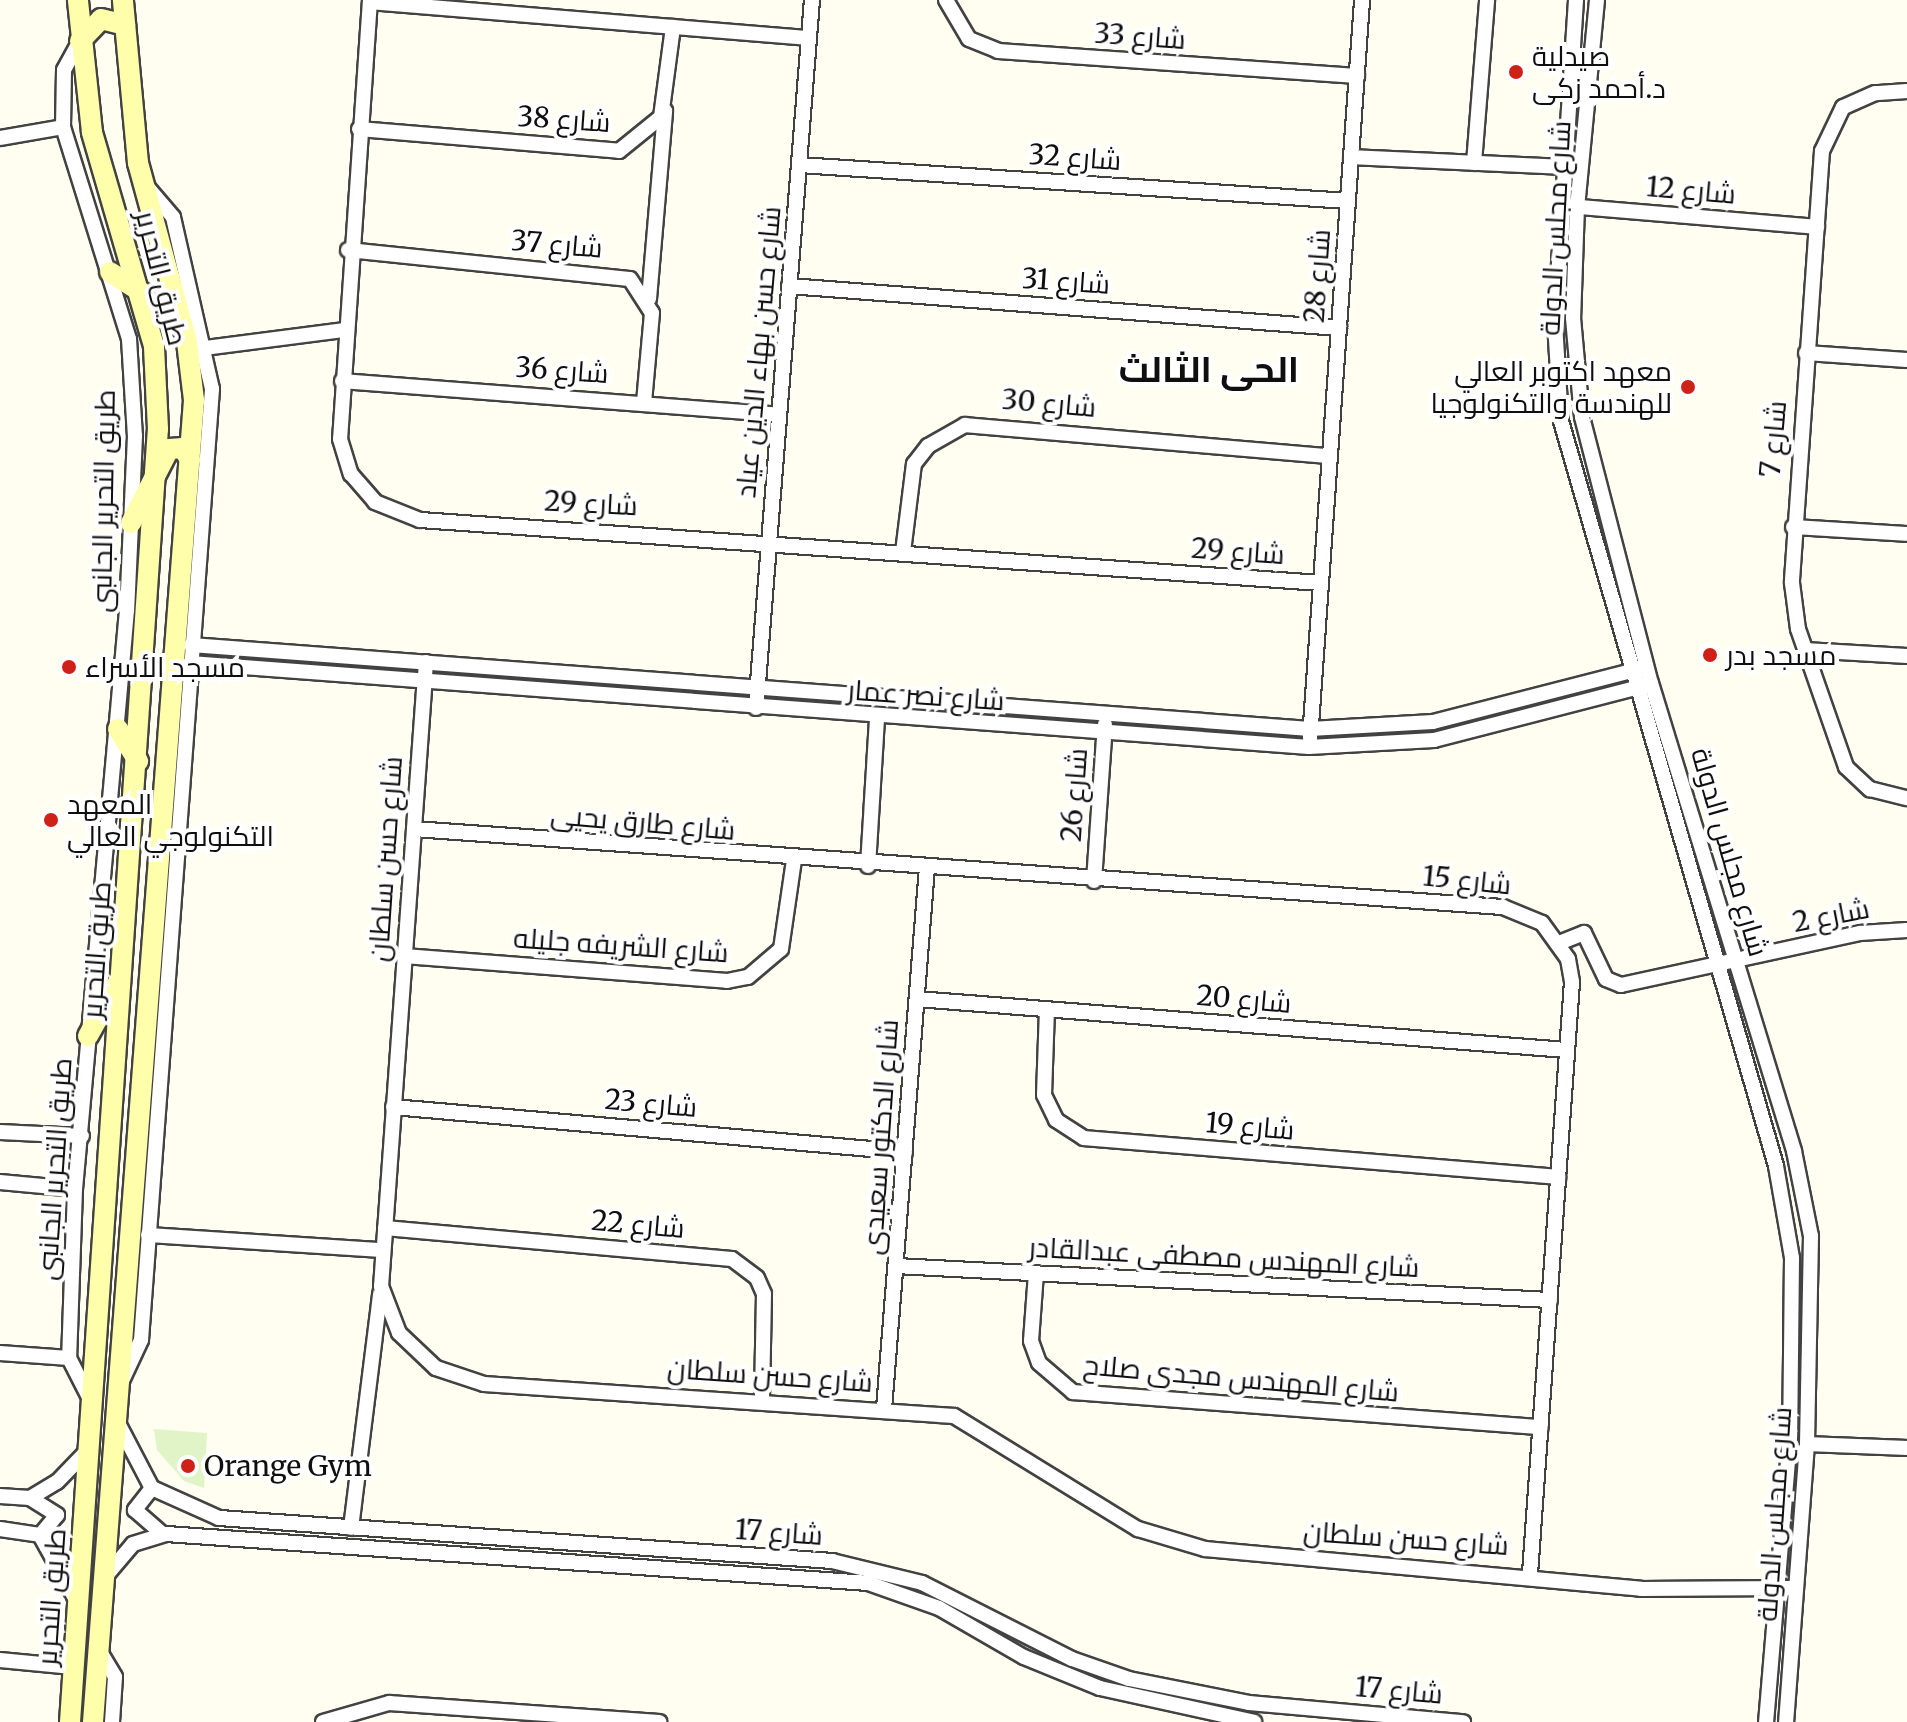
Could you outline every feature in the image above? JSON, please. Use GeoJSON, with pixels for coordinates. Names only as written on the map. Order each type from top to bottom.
{"type":"FeatureCollection","features":[{"type":"Feature","properties":{"kind":"street","name":"طريق التحرير"},"geometry":{"type":"LineString","coordinates":[[70,1722],[90,1399],[138,761],[157,466],[158,398],[144,294],[92,132],[78,0]]}},
{"type":"Feature","properties":{"kind":"street","name":"طريق التحرير"},"geometry":{"type":"LineString","coordinates":[[93,1722],[120,1385],[140,1235],[135,1183],[167,770],[191,558],[190,460],[194,400],[187,342],[142,181],[123,0]]}},
{"type":"Feature","properties":{"kind":"street","name":"شارع حسن بهاء الدين عياد"},"geometry":{"type":"LineString","coordinates":[[756,708],[812,0]]}},
{"type":"Feature","properties":{"kind":"street","name":"شارع 33"},"geometry":{"type":"LineString","coordinates":[[946,0],[969,39],[998,51],[1357,76]]}},
{"type":"Feature","properties":{"kind":"street","name":"شارع 28"},"geometry":{"type":"LineString","coordinates":[[1309,747],[1362,0]]}},
{"type":"Feature","properties":{"kind":"street"},"geometry":{"type":"LineString","coordinates":[[1474,163],[1487,0]]}},
{"type":"Feature","properties":{"kind":"street","name":"شارع مجلس الدولة"},"geometry":{"type":"LineString","coordinates":[[1576,0],[1555,323],[1561,421],[1630,672],[1776,1166],[1792,1258],[1790,1437],[1766,1722]]}},
{"type":"Feature","properties":{"kind":"street","name":"شارع مجلس الدولة"},"geometry":{"type":"LineString","coordinates":[[1597,0],[1577,206],[1573,318],[1582,417],[1651,683],[1794,1151],[1811,1236],[1807,1444],[1793,1588],[1786,1722]]}},
{"type":"Feature","properties":{"kind":"street"},"geometry":{"type":"LineString","coordinates":[[370,1],[809,38]]}},
{"type":"Feature","properties":{"kind":"street","name":"شارع 29"},"geometry":{"type":"LineString","coordinates":[[370,1],[348,250],[340,439],[351,474],[375,502],[405,517],[1321,583]]}},
{"type":"Feature","properties":{"kind":"street"},"geometry":{"type":"LineString","coordinates":[[80,41],[101,19],[125,25]]}},
{"type":"Feature","properties":{"kind":"street","name":"شارع 38"},"geometry":{"type":"LineString","coordinates":[[359,129],[619,151],[651,132],[666,99],[673,27]]}},
{"type":"Feature","properties":{"kind":"street","name":"طريق التحرير الجانبى"},"geometry":{"type":"LineString","coordinates":[[80,41],[64,70],[63,127],[129,339],[131,523],[118,729],[75,1189],[69,1358],[90,1399]]}},
{"type":"Feature","properties":{"kind":"street","name":"شارع 7"},"geometry":{"type":"LineString","coordinates":[[1907,91],[1875,93],[1837,117],[1822,151],[1793,527],[1794,606],[1805,650],[1846,767],[1870,789],[1907,798]]}},
{"type":"Feature","properties":{"kind":"street"},"geometry":{"type":"LineString","coordinates":[[644,403],[649,299],[666,99]]}},
{"type":"Feature","properties":{"kind":"street"},"geometry":{"type":"LineString","coordinates":[[0,138],[63,127]]}},
{"type":"Feature","properties":{"kind":"street"},"geometry":{"type":"LineString","coordinates":[[1351,157],[1564,167]]}},
{"type":"Feature","properties":{"kind":"street","name":"شارع 32"},"geometry":{"type":"LineString","coordinates":[[799,165],[1348,201]]}},
{"type":"Feature","properties":{"kind":"street"},"geometry":{"type":"LineString","coordinates":[[140,1235],[160,1048],[186,741],[191,558],[212,403],[205,348],[173,217],[142,181]]}},
{"type":"Feature","properties":{"kind":"street","name":"شارع 12"},"geometry":{"type":"LineString","coordinates":[[1561,205],[1817,227]]}},
{"type":"Feature","properties":{"kind":"street","name":"شارع 37"},"geometry":{"type":"LineString","coordinates":[[348,250],[617,276],[649,299]]}},
{"type":"Feature","properties":{"kind":"street"},"geometry":{"type":"LineString","coordinates":[[110,272],[144,294]]}},
{"type":"Feature","properties":{"kind":"street","name":"شارع 31"},"geometry":{"type":"LineString","coordinates":[[789,286],[1339,328]]}},
{"type":"Feature","properties":{"kind":"street"},"geometry":{"type":"LineString","coordinates":[[205,348],[344,330]]}},
{"type":"Feature","properties":{"kind":"street"},"geometry":{"type":"LineString","coordinates":[[1806,353],[1907,360]]}},
{"type":"Feature","properties":{"kind":"street","name":"شارع 36"},"geometry":{"type":"LineString","coordinates":[[342,381],[779,415]]}},
{"type":"Feature","properties":{"kind":"street"},"geometry":{"type":"LineString","coordinates":[[158,398],[180,409],[194,400]]}},
{"type":"Feature","properties":{"kind":"street","name":"شارع 30"},"geometry":{"type":"LineString","coordinates":[[903,552],[914,464],[928,446],[965,425],[1330,456]]}},
{"type":"Feature","properties":{"kind":"street"},"geometry":{"type":"LineString","coordinates":[[131,523],[157,466],[174,447],[190,460]]}},
{"type":"Feature","properties":{"kind":"street"},"geometry":{"type":"LineString","coordinates":[[1793,527],[1907,534]]}},
{"type":"Feature","properties":{"kind":"street","name":"شارع نصر عمار"},"geometry":{"type":"LineString","coordinates":[[191,645],[1310,729],[1433,722],[1647,666]]}},
{"type":"Feature","properties":{"kind":"street"},"geometry":{"type":"LineString","coordinates":[[1805,650],[1907,656]]}},
{"type":"Feature","properties":{"kind":"street","name":"شارع حسن سلطان"},"geometry":{"type":"LineString","coordinates":[[426,662],[381,1286],[387,1311],[416,1352],[459,1378],[884,1409],[969,1421],[1107,1511],[1171,1542],[1530,1574],[1641,1589],[1793,1588]]}},
{"type":"Feature","properties":{"kind":"street","name":"شارع نصر عمار"},"geometry":{"type":"LineString","coordinates":[[190,663],[877,718],[1309,747],[1434,740],[1651,683]]}},
{"type":"Feature","properties":{"kind":"street","name":"شارع 26"},"geometry":{"type":"LineString","coordinates":[[1094,881],[1106,712]]}},
{"type":"Feature","properties":{"kind":"street"},"geometry":{"type":"LineString","coordinates":[[868,866],[877,718]]}},
{"type":"Feature","properties":{"kind":"street"},"geometry":{"type":"LineString","coordinates":[[118,729],[138,761]]}},
{"type":"Feature","properties":{"kind":"street"},"geometry":{"type":"LineString","coordinates":[[167,770],[186,741]]}},
{"type":"Feature","properties":{"kind":"street","name":"شارع طارق يحيى"},"geometry":{"type":"LineString","coordinates":[[414,829],[868,866]]}},
{"type":"Feature","properties":{"kind":"street","name":"شارع الشريفه جليله"},"geometry":{"type":"LineString","coordinates":[[404,956],[727,981],[748,977],[781,949],[794,860]]}},
{"type":"Feature","properties":{"kind":"street","name":"شارع 15"},"geometry":{"type":"LineString","coordinates":[[868,866],[1503,907],[1542,923],[1559,943]]}},
{"type":"Feature","properties":{"kind":"street","name":"شارع الدكتور سعيدى"},"geometry":{"type":"LineString","coordinates":[[884,1409],[927,868]]}},
{"type":"Feature","properties":{"kind":"street","name":"شارع 2"},"geometry":{"type":"LineString","coordinates":[[1559,943],[1588,936],[1615,985],[1860,933],[1907,930]]}},
{"type":"Feature","properties":{"kind":"street"},"geometry":{"type":"LineString","coordinates":[[1530,1574],[1572,982],[1559,943]]}},
{"type":"Feature","properties":{"kind":"street"},"geometry":{"type":"LineString","coordinates":[[88,1036],[122,975]]}},
{"type":"Feature","properties":{"kind":"street","name":"شارع 20"},"geometry":{"type":"LineString","coordinates":[[917,999],[1567,1050]]}},
{"type":"Feature","properties":{"kind":"street","name":"شارع 19"},"geometry":{"type":"LineString","coordinates":[[1047,1009],[1044,1095],[1056,1120],[1084,1138],[1558,1177]]}},
{"type":"Feature","properties":{"kind":"street"},"geometry":{"type":"LineString","coordinates":[[148,1018],[160,1048]]}},
{"type":"Feature","properties":{"kind":"street","name":"شارع 23"},"geometry":{"type":"LineString","coordinates":[[393,1107],[905,1152]]}},
{"type":"Feature","properties":{"kind":"street"},"geometry":{"type":"LineString","coordinates":[[0,1132],[82,1136]]}},
{"type":"Feature","properties":{"kind":"street"},"geometry":{"type":"LineString","coordinates":[[0,1182],[75,1189]]}},
{"type":"Feature","properties":{"kind":"street"},"geometry":{"type":"LineString","coordinates":[[107,1189],[135,1183]]}},
{"type":"Feature","properties":{"kind":"street","name":"شارع 22"},"geometry":{"type":"LineString","coordinates":[[385,1228],[732,1259],[752,1272],[764,1294],[762,1400]]}},
{"type":"Feature","properties":{"kind":"street"},"geometry":{"type":"LineString","coordinates":[[103,1239],[115,1230],[140,1235],[383,1250]]}},
{"type":"Feature","properties":{"kind":"street","name":"شارع المهندس مصطفى عبدالقادر"},"geometry":{"type":"LineString","coordinates":[[896,1266],[1550,1300]]}},
{"type":"Feature","properties":{"kind":"street","name":"شارع المهندس مجدى صلاح"},"geometry":{"type":"LineString","coordinates":[[1036,1273],[1031,1341],[1054,1380],[1073,1392],[1541,1427]]}},
{"type":"Feature","properties":{"kind":"street"},"geometry":{"type":"LineString","coordinates":[[351,1528],[381,1286]]}},
{"type":"Feature","properties":{"kind":"street"},"geometry":{"type":"LineString","coordinates":[[0,1353],[69,1358]]}},
{"type":"Feature","properties":{"kind":"street"},"geometry":{"type":"LineString","coordinates":[[117,1417],[125,1447],[152,1488],[137,1517],[166,1534]]}},
{"type":"Feature","properties":{"kind":"street"},"geometry":{"type":"LineString","coordinates":[[1807,1444],[1907,1448]]}},
{"type":"Feature","properties":{"kind":"street"},"geometry":{"type":"LineString","coordinates":[[30,1498],[57,1482],[89,1449]]}},
{"type":"Feature","properties":{"kind":"street","name":"شارع 17"},"geometry":{"type":"LineString","coordinates":[[152,1488],[219,1518],[832,1561],[922,1583],[1072,1659],[1144,1683],[1249,1703],[1463,1722]]}},
{"type":"Feature","properties":{"kind":"street"},"geometry":{"type":"LineString","coordinates":[[0,1496],[30,1498],[57,1515],[40,1535]]}},
{"type":"Feature","properties":{"kind":"street"},"geometry":{"type":"LineString","coordinates":[[0,1529],[40,1535]]}},
{"type":"Feature","properties":{"kind":"street","name":"شارع 17"},"geometry":{"type":"LineString","coordinates":[[105,1577],[133,1544],[166,1534],[868,1583],[939,1608],[1024,1657],[1100,1688],[1254,1722]]}},
{"type":"Feature","properties":{"kind":"street"},"geometry":{"type":"LineString","coordinates":[[40,1535],[77,1604]]}},
{"type":"Feature","properties":{"kind":"street"},"geometry":{"type":"LineString","coordinates":[[99,1650],[115,1677],[112,1722]]}},
{"type":"Feature","properties":{"kind":"street"},"geometry":{"type":"LineString","coordinates":[[0,1660],[73,1667]]}},
{"type":"Feature","properties":{"kind":"street"},"geometry":{"type":"LineString","coordinates":[[323,1722],[389,1703],[659,1722]]}},
{"type":"Feature","properties":{"kind":"green space","name":"Orange Gym"},"geometry":{"type":"Polygon","coordinates":[[[154,1429],[207,1433],[204,1488],[184,1481],[157,1450],[154,1429]]]}},
{"type":"Feature","properties":{"kind":"place","name":"صيدلية د.أحمد زكى"},"geometry":{"type":"Point","coordinates":[1516,72]}},
{"type":"Feature","properties":{"kind":"place","name":"معهد اكتوبر العالي للهندسة والتكنولوجيا"},"geometry":{"type":"Point","coordinates":[1688,387]}},
{"type":"Feature","properties":{"kind":"place","name":"مسجد بدر"},"geometry":{"type":"Point","coordinates":[1710,655]}},
{"type":"Feature","properties":{"kind":"place","name":"مسجد الأسراء"},"geometry":{"type":"Point","coordinates":[69,667]}},
{"type":"Feature","properties":{"kind":"place","name":"المعهد التكنولوجي العالي"},"geometry":{"type":"Point","coordinates":[51,820]}},
{"type":"Feature","properties":{"kind":"place","name":"Orange Gym"},"geometry":{"type":"Point","coordinates":[188,1466]}},
{"type":"Feature","properties":{"kind":"district","name":"الحى الثالث"},"geometry":{"type":"Point","coordinates":[1209,370]}}]}
